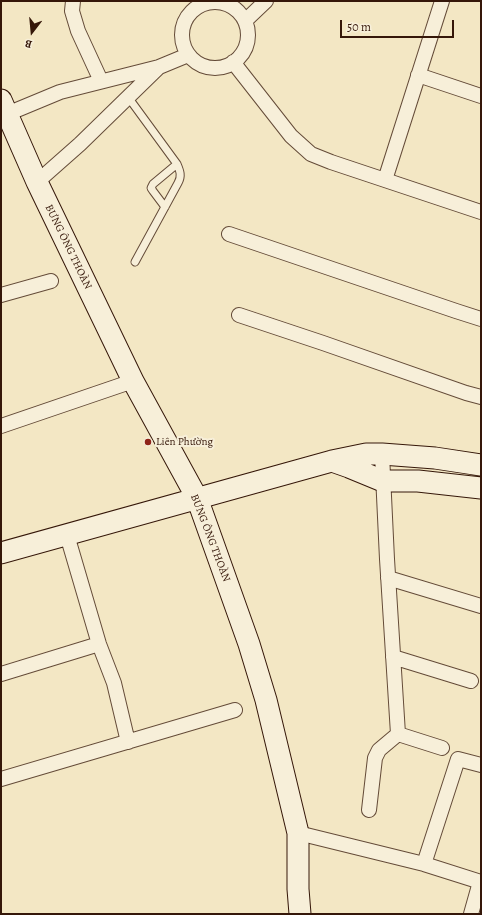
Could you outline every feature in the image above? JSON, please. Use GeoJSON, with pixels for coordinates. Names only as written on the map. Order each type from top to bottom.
{"type":"FeatureCollection","features":[{"type":"Feature","properties":{"kind":"street"},"geometry":{"type":"LineString","coordinates":[[73,1],[72,11],[78,31],[100,82]]}},
{"type":"Feature","properties":{"kind":"street"},"geometry":{"type":"LineString","coordinates":[[245,21],[266,1]]}},
{"type":"Feature","properties":{"kind":"street"},"geometry":{"type":"LineString","coordinates":[[385,180],[442,1]]}},
{"type":"Feature","properties":{"kind":"street"},"geometry":{"type":"LineString","coordinates":[[209,2],[234,3],[245,21],[248,31],[248,42],[244,52],[237,60],[218,68],[207,67],[188,55],[183,44],[182,34],[184,23],[190,13],[198,6],[209,2]]}},
{"type":"Feature","properties":{"kind":"street"},"geometry":{"type":"LineString","coordinates":[[4,107],[158,67],[188,55]]}},
{"type":"Feature","properties":{"kind":"street"},"geometry":{"type":"LineString","coordinates":[[233,62],[291,136],[311,154],[481,212]]}},
{"type":"Feature","properties":{"kind":"street"},"geometry":{"type":"LineString","coordinates":[[37,182],[80,144],[158,67]]}},
{"type":"Feature","properties":{"kind":"street"},"geometry":{"type":"LineString","coordinates":[[418,75],[481,96]]}},
{"type":"Feature","properties":{"kind":"street","name":"BƯNG ÔNG THOÀN"},"geometry":{"type":"LineString","coordinates":[[4,107],[37,182],[133,381],[197,498],[249,644],[266,700],[298,833],[298,889],[300,914]]}},
{"type":"Feature","properties":{"kind":"street"},"geometry":{"type":"LineString","coordinates":[[229,234],[481,319]]}},
{"type":"Feature","properties":{"kind":"street"},"geometry":{"type":"LineString","coordinates":[[1,296],[51,281]]}},
{"type":"Feature","properties":{"kind":"street"},"geometry":{"type":"LineString","coordinates":[[239,315],[481,397]]}},
{"type":"Feature","properties":{"kind":"street"},"geometry":{"type":"LineString","coordinates":[[1,426],[133,381]]}},
{"type":"Feature","properties":{"kind":"street"},"geometry":{"type":"LineString","coordinates":[[1,553],[332,461],[366,454],[435,458],[481,465]]}},
{"type":"Feature","properties":{"kind":"street"},"geometry":{"type":"LineString","coordinates":[[382,454],[398,734]]}},
{"type":"Feature","properties":{"kind":"street"},"geometry":{"type":"LineString","coordinates":[[332,461],[383,481],[418,481],[481,488]]}},
{"type":"Feature","properties":{"kind":"street"},"geometry":{"type":"LineString","coordinates":[[66,535],[99,644],[114,682],[128,742]]}},
{"type":"Feature","properties":{"kind":"street"},"geometry":{"type":"LineString","coordinates":[[388,578],[481,606]]}},
{"type":"Feature","properties":{"kind":"street"},"geometry":{"type":"LineString","coordinates":[[1,674],[99,644]]}},
{"type":"Feature","properties":{"kind":"street"},"geometry":{"type":"LineString","coordinates":[[393,657],[471,681]]}},
{"type":"Feature","properties":{"kind":"street"},"geometry":{"type":"LineString","coordinates":[[1,779],[235,710]]}},
{"type":"Feature","properties":{"kind":"street"},"geometry":{"type":"LineString","coordinates":[[398,734],[442,748]]}},
{"type":"Feature","properties":{"kind":"street"},"geometry":{"type":"LineString","coordinates":[[369,810],[374,758],[379,750],[398,734]]}},
{"type":"Feature","properties":{"kind":"street"},"geometry":{"type":"LineString","coordinates":[[424,864],[458,759],[481,765]]}},
{"type":"Feature","properties":{"kind":"street"},"geometry":{"type":"LineString","coordinates":[[298,833],[424,864],[481,882],[471,914]]}},
{"type":"Feature","properties":{"kind":"lane"},"geometry":{"type":"LineString","coordinates":[[128,97],[177,164],[181,174],[180,179],[135,262]]}},
{"type":"Feature","properties":{"kind":"lane"},"geometry":{"type":"LineString","coordinates":[[165,207],[151,188],[153,184],[177,164]]}},
{"type":"Feature","properties":{"kind":"place","name":"Liên Phường"},"geometry":{"type":"Point","coordinates":[148,442]}}]}
